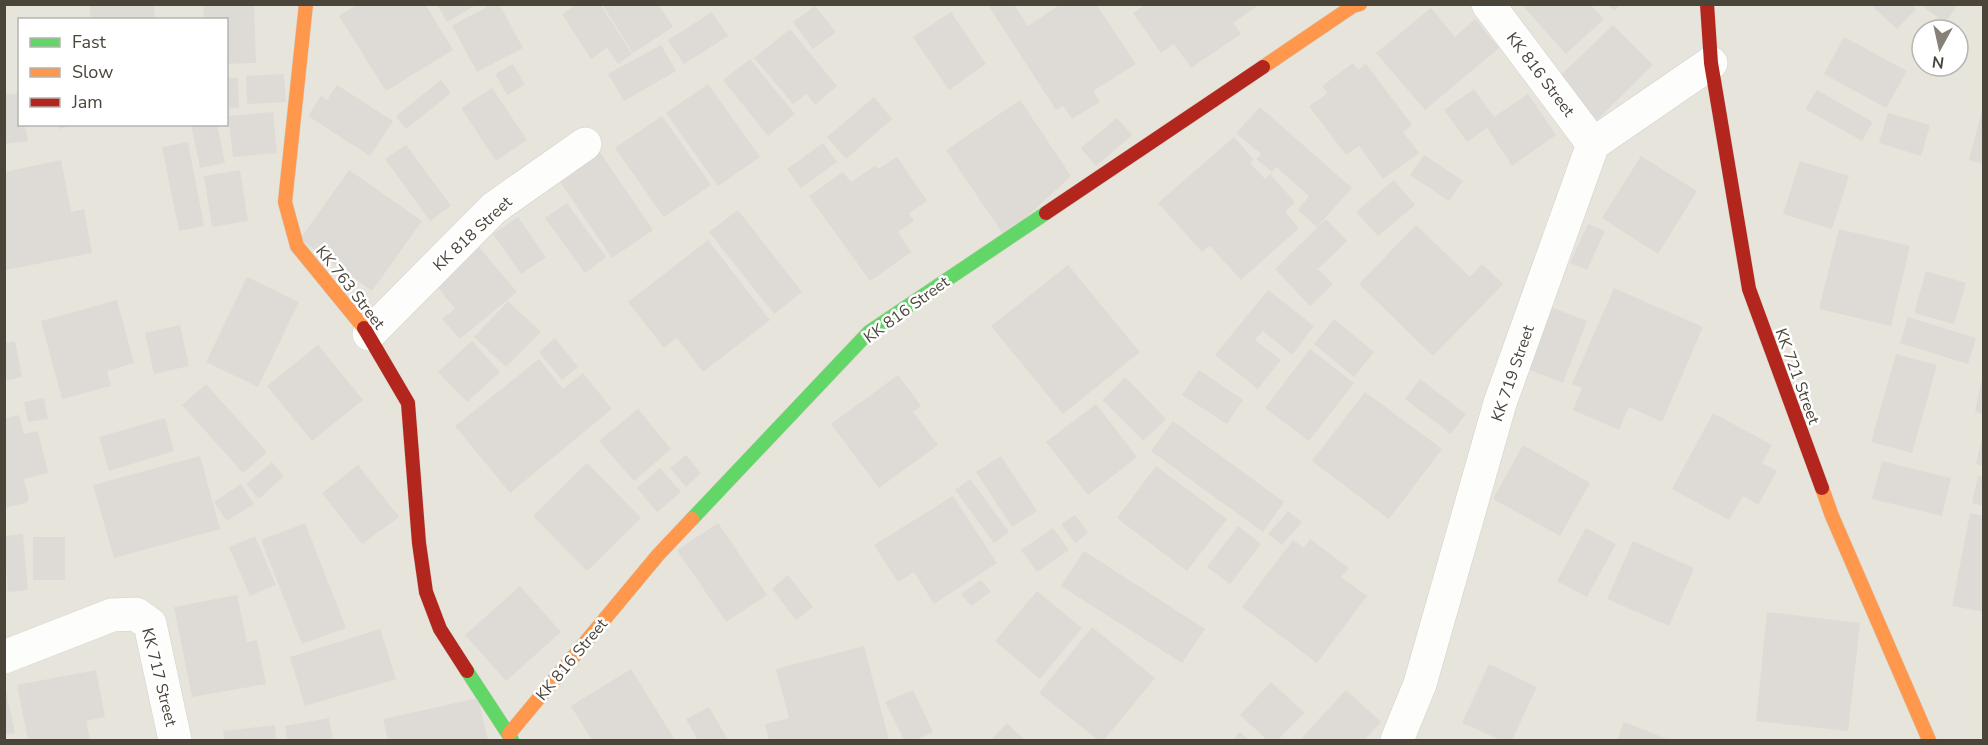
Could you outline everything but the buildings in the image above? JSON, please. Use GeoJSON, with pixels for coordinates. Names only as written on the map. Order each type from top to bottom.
{"type":"FeatureCollection","features":[{"type":"Feature","properties":{"kind":"street","name":"KK 816 Street"},"geometry":{"type":"LineString","coordinates":[[510,737],[658,555],[869,333],[1353,6],[1360,4]]}},
{"type":"Feature","properties":{"kind":"street","name":"KK 816 Street"},"geometry":{"type":"LineString","coordinates":[[1488,4],[1593,144]]}},
{"type":"Feature","properties":{"kind":"street","name":"KK 721 Street"},"geometry":{"type":"LineString","coordinates":[[1707,4],[1711,63],[1749,289],[1832,516],[1929,741]]}},
{"type":"Feature","properties":{"kind":"street","name":"KK 763 Street"},"geometry":{"type":"LineString","coordinates":[[310,8],[285,202],[297,246],[369,334],[408,403],[419,543],[426,592],[440,629],[510,737]]}},
{"type":"Feature","properties":{"kind":"street"},"geometry":{"type":"LineString","coordinates":[[1593,144],[1711,63]]}},
{"type":"Feature","properties":{"kind":"street","name":"KK 818 Street"},"geometry":{"type":"LineString","coordinates":[[369,334],[494,208],[585,144]]}},
{"type":"Feature","properties":{"kind":"street","name":"KK 719 Street"},"geometry":{"type":"LineString","coordinates":[[1397,741],[1420,684],[1500,403],[1593,144]]}},
{"type":"Feature","properties":{"kind":"street","name":"KK 717 Street"},"geometry":{"type":"LineString","coordinates":[[4,657],[112,615],[136,614],[150,624],[176,741]]}},
{"type":"Feature","properties":{"kind":"shaded area"},"geometry":{"type":"Polygon","coordinates":[[[5,5],[1983,5],[1983,740],[5,740],[5,5]]]}},
{"type":"Feature","properties":{"kind":"traffic: fast"},"geometry":{"type":"LineString","coordinates":[[692,519],[869,332],[1046,213]]}},
{"type":"Feature","properties":{"kind":"traffic: fast"},"geometry":{"type":"LineString","coordinates":[[467,671],[512,740]]}},
{"type":"Feature","properties":{"kind":"traffic: slow"},"geometry":{"type":"LineString","coordinates":[[306,4],[285,202],[297,246],[364,328]]}},
{"type":"Feature","properties":{"kind":"traffic: slow"},"geometry":{"type":"LineString","coordinates":[[1263,67],[1353,6],[1360,4]]}},
{"type":"Feature","properties":{"kind":"traffic: slow"},"geometry":{"type":"LineString","coordinates":[[1822,488],[1929,740]]}},
{"type":"Feature","properties":{"kind":"traffic: slow"},"geometry":{"type":"LineString","coordinates":[[509,734],[658,555],[692,519]]}},
{"type":"Feature","properties":{"kind":"traffic: jam"},"geometry":{"type":"LineString","coordinates":[[1707,4],[1711,63],[1749,289],[1822,488]]}},
{"type":"Feature","properties":{"kind":"traffic: jam"},"geometry":{"type":"LineString","coordinates":[[1046,213],[1263,67]]}},
{"type":"Feature","properties":{"kind":"traffic: jam"},"geometry":{"type":"LineString","coordinates":[[364,328],[408,403],[419,543],[426,592],[440,629],[467,671]]}}]}
